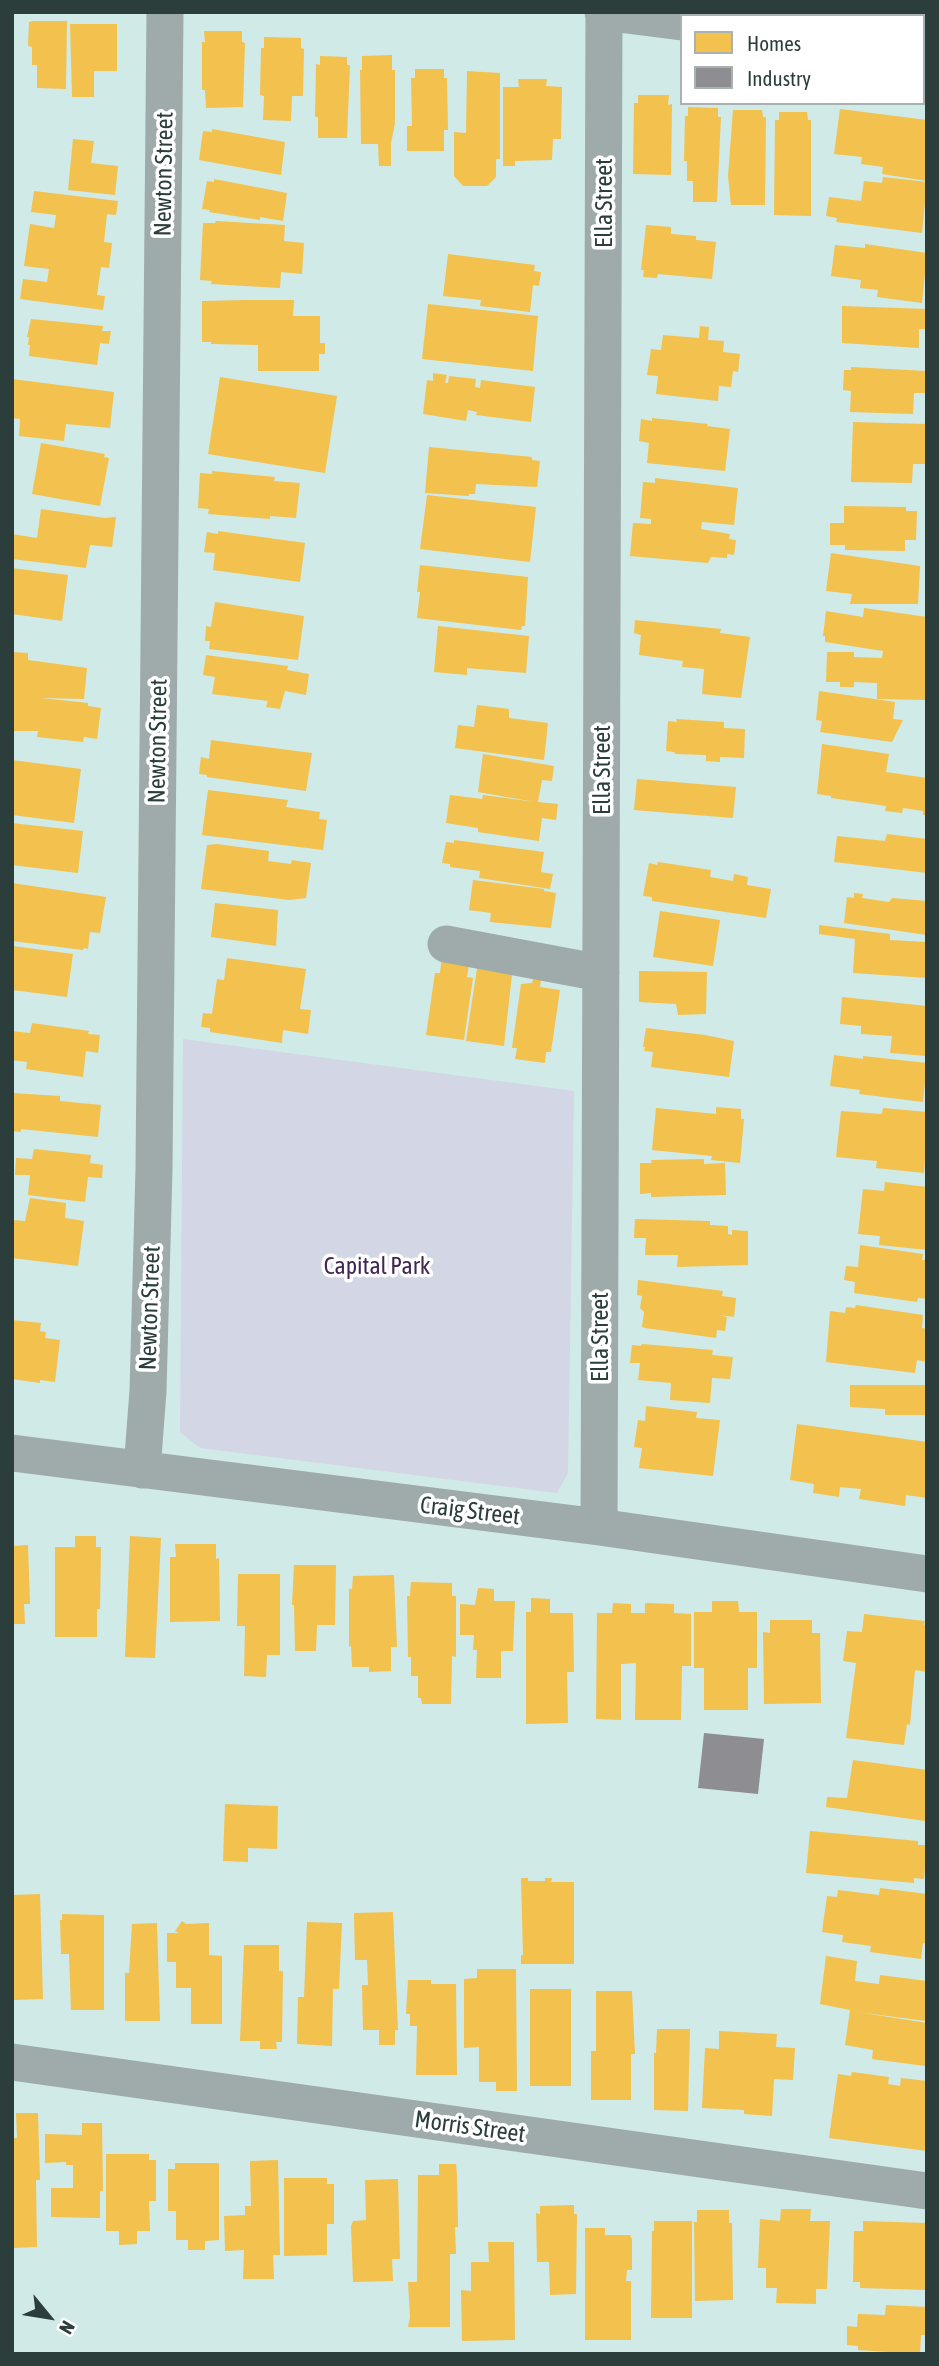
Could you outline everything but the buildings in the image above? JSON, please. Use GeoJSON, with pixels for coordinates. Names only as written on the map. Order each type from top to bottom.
{"type":"FeatureCollection","features":[{"type":"Feature","properties":{"kind":"street","name":"Newton Street"},"geometry":{"type":"LineString","coordinates":[[142,1470],[148,1391],[154,1169],[165,12]]}},
{"type":"Feature","properties":{"kind":"street"},"geometry":{"type":"LineString","coordinates":[[603,12],[680,22]]}},
{"type":"Feature","properties":{"kind":"street","name":"Ella Street"},"geometry":{"type":"LineString","coordinates":[[599,1527],[603,12]]}},
{"type":"Feature","properties":{"kind":"street"},"geometry":{"type":"LineString","coordinates":[[446,944],[601,973]]}},
{"type":"Feature","properties":{"kind":"street","name":"Craig Street"},"geometry":{"type":"LineString","coordinates":[[12,1452],[599,1527],[927,1574]]}},
{"type":"Feature","properties":{"kind":"street","name":"Morris Street"},"geometry":{"type":"LineString","coordinates":[[12,2063],[927,2191]]}},
{"type":"Feature","properties":{"kind":"green space","name":"Capital Park"},"geometry":{"type":"Polygon","coordinates":[[[183,1039],[574,1091],[568,1473],[557,1493],[200,1448],[180,1432],[183,1039]]]}}]}
